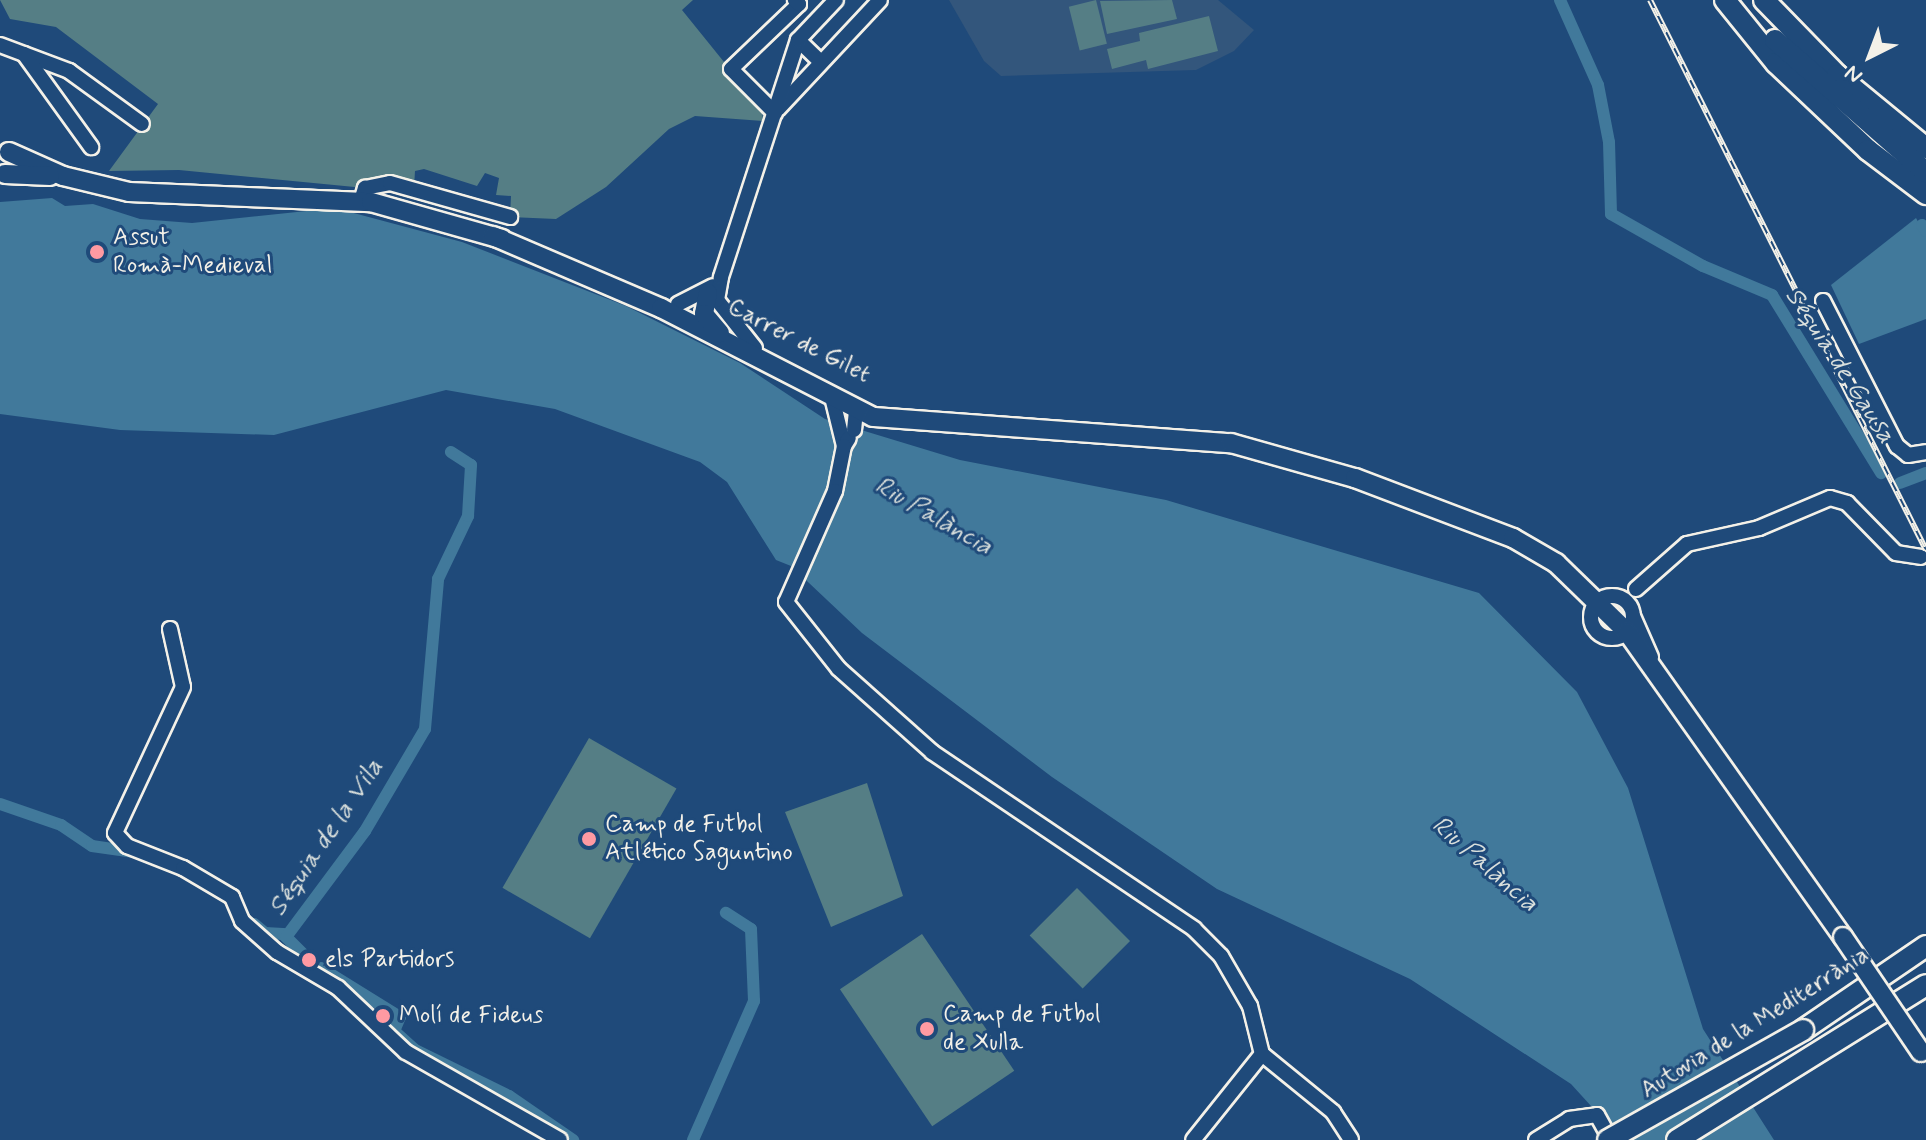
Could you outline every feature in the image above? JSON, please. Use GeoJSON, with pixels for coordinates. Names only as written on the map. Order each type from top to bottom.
{"type":"FeatureCollection","features":[{"type":"Feature","properties":{"kind":"highway"},"geometry":{"type":"LineString","coordinates":[[1725,0],[1776,63],[1921,183]]}},
{"type":"Feature","properties":{"kind":"highway"},"geometry":{"type":"LineString","coordinates":[[1741,0],[1787,55],[1921,183],[1926,202]]}},
{"type":"Feature","properties":{"kind":"highway"},"geometry":{"type":"LineString","coordinates":[[1764,0],[1837,75],[1926,148]]}},
{"type":"Feature","properties":{"kind":"highway"},"geometry":{"type":"LineString","coordinates":[[1777,0],[1839,62],[1926,130]]}},
{"type":"Feature","properties":{"kind":"highway","name":"Autovia de la Mediterrània"},"geometry":{"type":"LineString","coordinates":[[1610,1140],[1803,1030],[1926,946]]}},
{"type":"Feature","properties":{"kind":"highway"},"geometry":{"type":"LineString","coordinates":[[1677,1140],[1821,1055],[1926,985]]}},
{"type":"Feature","properties":{"kind":"main road"},"geometry":{"type":"LineString","coordinates":[[2,176],[4,147]]}},
{"type":"Feature","properties":{"kind":"main road","name":"Carrer de Gilet"},"geometry":{"type":"LineString","coordinates":[[4,147],[63,176],[129,192],[361,201],[493,236],[672,307],[837,392],[895,412],[942,422]]}},
{"type":"Feature","properties":{"kind":"main road","name":"Carrer de Gilet"},"geometry":{"type":"LineString","coordinates":[[2,176],[63,176]]}},
{"type":"Feature","properties":{"kind":"main road"},"geometry":{"type":"LineString","coordinates":[[706,320],[712,296]]}},
{"type":"Feature","properties":{"kind":"main road"},"geometry":{"type":"LineString","coordinates":[[672,307],[706,320],[768,358]]}},
{"type":"Feature","properties":{"kind":"main road","name":"Carrer de Gilet"},"geometry":{"type":"LineString","coordinates":[[768,358],[833,401],[856,421],[942,422]]}},
{"type":"Feature","properties":{"kind":"main road"},"geometry":{"type":"LineString","coordinates":[[942,422],[1231,443],[1291,456],[1513,538],[1556,563],[1598,601],[1628,614],[1656,668],[1924,1057]]}},
{"type":"Feature","properties":{"kind":"street"},"geometry":{"type":"LineString","coordinates":[[775,113],[731,69],[799,4],[795,0]]}},
{"type":"Feature","properties":{"kind":"street"},"geometry":{"type":"LineString","coordinates":[[672,307],[712,296],[721,277],[798,40],[836,0]]}},
{"type":"Feature","properties":{"kind":"street"},"geometry":{"type":"LineString","coordinates":[[775,113],[880,0]]}},
{"type":"Feature","properties":{"kind":"street"},"geometry":{"type":"LineString","coordinates":[[798,40],[821,62]]}},
{"type":"Feature","properties":{"kind":"street"},"geometry":{"type":"LineString","coordinates":[[0,45],[69,71],[142,124]]}},
{"type":"Feature","properties":{"kind":"street"},"geometry":{"type":"LineString","coordinates":[[24,53],[91,147]]}},
{"type":"Feature","properties":{"kind":"street"},"geometry":{"type":"LineString","coordinates":[[361,201],[365,188],[390,183],[510,217]]}},
{"type":"Feature","properties":{"kind":"street"},"geometry":{"type":"LineString","coordinates":[[712,296],[768,358],[856,421],[895,412]]}},
{"type":"Feature","properties":{"kind":"street"},"geometry":{"type":"LineString","coordinates":[[1823,301],[1897,446],[1908,455],[1926,452]]}},
{"type":"Feature","properties":{"kind":"street"},"geometry":{"type":"LineString","coordinates":[[856,421],[844,446],[835,491],[786,602],[794,614],[839,669],[932,752],[1194,929],[1221,956],[1250,1006],[1262,1054],[1333,1112],[1351,1140]]}},
{"type":"Feature","properties":{"kind":"street"},"geometry":{"type":"LineString","coordinates":[[1598,601],[1628,614],[1636,589],[1687,544],[1759,528],[1830,498],[1847,503],[1896,553],[1921,557]]}},
{"type":"Feature","properties":{"kind":"street"},"geometry":{"type":"LineString","coordinates":[[170,629],[183,687],[115,833],[127,846],[183,868],[232,897],[242,921],[277,952],[338,988],[406,1052],[560,1140]]}},
{"type":"Feature","properties":{"kind":"street"},"geometry":{"type":"LineString","coordinates":[[1193,1140],[1262,1054]]}},
{"type":"Feature","properties":{"kind":"street"},"geometry":{"type":"LineString","coordinates":[[1536,1140],[1569,1119],[1597,1115],[1610,1140]]}},
{"type":"Feature","properties":{"kind":"shaded area"},"geometry":{"type":"Polygon","coordinates":[[[949,0],[1218,0],[1254,30],[1234,51],[1196,70],[1001,76],[984,61],[949,0]]]}},
{"type":"Feature","properties":{"kind":"green space"},"geometry":{"type":"Polygon","coordinates":[[[0,0],[693,0],[682,10],[762,109],[763,121],[695,116],[669,129],[606,187],[556,219],[510,217],[511,196],[496,195],[499,178],[485,173],[477,186],[424,169],[415,171],[414,188],[365,188],[179,170],[109,171],[158,104],[56,27],[10,19],[0,0]]]}},
{"type":"Feature","properties":{"kind":"green space"},"geometry":{"type":"Polygon","coordinates":[[[1096,0],[1107,44],[1080,50],[1069,7],[1096,0]]]}},
{"type":"Feature","properties":{"kind":"green space"},"geometry":{"type":"Polygon","coordinates":[[[1172,0],[1177,19],[1107,34],[1100,1],[1172,0]]]}},
{"type":"Feature","properties":{"kind":"green space"},"geometry":{"type":"Polygon","coordinates":[[[1209,16],[1218,51],[1148,69],[1146,60],[1112,69],[1107,49],[1140,41],[1139,33],[1209,16]]]}},
{"type":"Feature","properties":{"kind":"green space","name":"Camp de Futbol Atlético Saguntino"},"geometry":{"type":"Polygon","coordinates":[[[589,738],[676,788],[590,938],[502,888],[589,738]]]}},
{"type":"Feature","properties":{"kind":"green space"},"geometry":{"type":"Polygon","coordinates":[[[867,783],[903,896],[831,927],[785,812],[867,783]]]}},
{"type":"Feature","properties":{"kind":"green space"},"geometry":{"type":"Polygon","coordinates":[[[1077,888],[1130,941],[1083,988],[1030,935],[1077,888]]]}},
{"type":"Feature","properties":{"kind":"green space","name":"Camp de Futbol de Xulla"},"geometry":{"type":"Polygon","coordinates":[[[922,934],[1014,1071],[932,1126],[840,989],[922,934]]]}},
{"type":"Feature","properties":{"kind":"water","name":"Riu Palància"},"geometry":{"type":"Polygon","coordinates":[[[52,198],[65,206],[93,204],[140,219],[192,223],[335,208],[462,242],[626,306],[740,363],[825,419],[960,460],[1166,500],[1479,593],[1577,692],[1628,788],[1703,1029],[1774,1140],[1622,1140],[1571,1084],[1410,979],[1217,889],[1052,777],[862,633],[791,566],[776,560],[727,482],[700,462],[555,409],[446,390],[274,435],[120,430],[0,414],[0,202],[52,198]]]}},
{"type":"Feature","properties":{"kind":"water"},"geometry":{"type":"Polygon","coordinates":[[[1916,218],[1926,236],[1926,319],[1859,344],[1831,285],[1916,218]]]}},
{"type":"Feature","properties":{"kind":"waterway","name":"Séquia de Gausa"},"geometry":{"type":"LineString","coordinates":[[1560,0],[1598,85],[1609,142],[1611,214],[1703,266],[1772,295],[1881,473]]}},
{"type":"Feature","properties":{"kind":"waterway"},"geometry":{"type":"LineString","coordinates":[[1922,225],[1926,231]]}},
{"type":"Feature","properties":{"kind":"waterway","name":"Séquia de la Vila"},"geometry":{"type":"LineString","coordinates":[[286,937],[365,831],[425,729],[438,579],[468,516],[471,465],[451,452]]}},
{"type":"Feature","properties":{"kind":"waterway","name":"Séquia de Gausa"},"geometry":{"type":"LineString","coordinates":[[1900,483],[1926,473]]}},
{"type":"Feature","properties":{"kind":"waterway"},"geometry":{"type":"LineString","coordinates":[[0,804],[61,825],[92,846],[133,852]]}},
{"type":"Feature","properties":{"kind":"waterway"},"geometry":{"type":"LineString","coordinates":[[693,1140],[754,1001],[751,929],[726,913]]}},
{"type":"Feature","properties":{"kind":"waterway","name":"Séquia de la Vila"},"geometry":{"type":"LineString","coordinates":[[254,924],[265,933],[283,934],[311,962]]}},
{"type":"Feature","properties":{"kind":"waterway"},"geometry":{"type":"LineString","coordinates":[[321,968],[400,1017],[394,1031],[415,1050],[509,1096],[573,1140]]}},
{"type":"Feature","properties":{"kind":"railway"},"geometry":{"type":"LineString","coordinates":[[1650,0],[1926,550]]}},
{"type":"Feature","properties":{"kind":"place","name":"Assut Romà-Medieval"},"geometry":{"type":"Point","coordinates":[97,252]}},
{"type":"Feature","properties":{"kind":"place","name":"Camp de Futbol Atlético Saguntino"},"geometry":{"type":"Point","coordinates":[589,839]}},
{"type":"Feature","properties":{"kind":"place","name":"els Partidors"},"geometry":{"type":"Point","coordinates":[309,960]}},
{"type":"Feature","properties":{"kind":"place","name":"Molí de Fideus"},"geometry":{"type":"Point","coordinates":[383,1016]}},
{"type":"Feature","properties":{"kind":"place","name":"Camp de Futbol de Xulla"},"geometry":{"type":"Point","coordinates":[927,1029]}}]}
